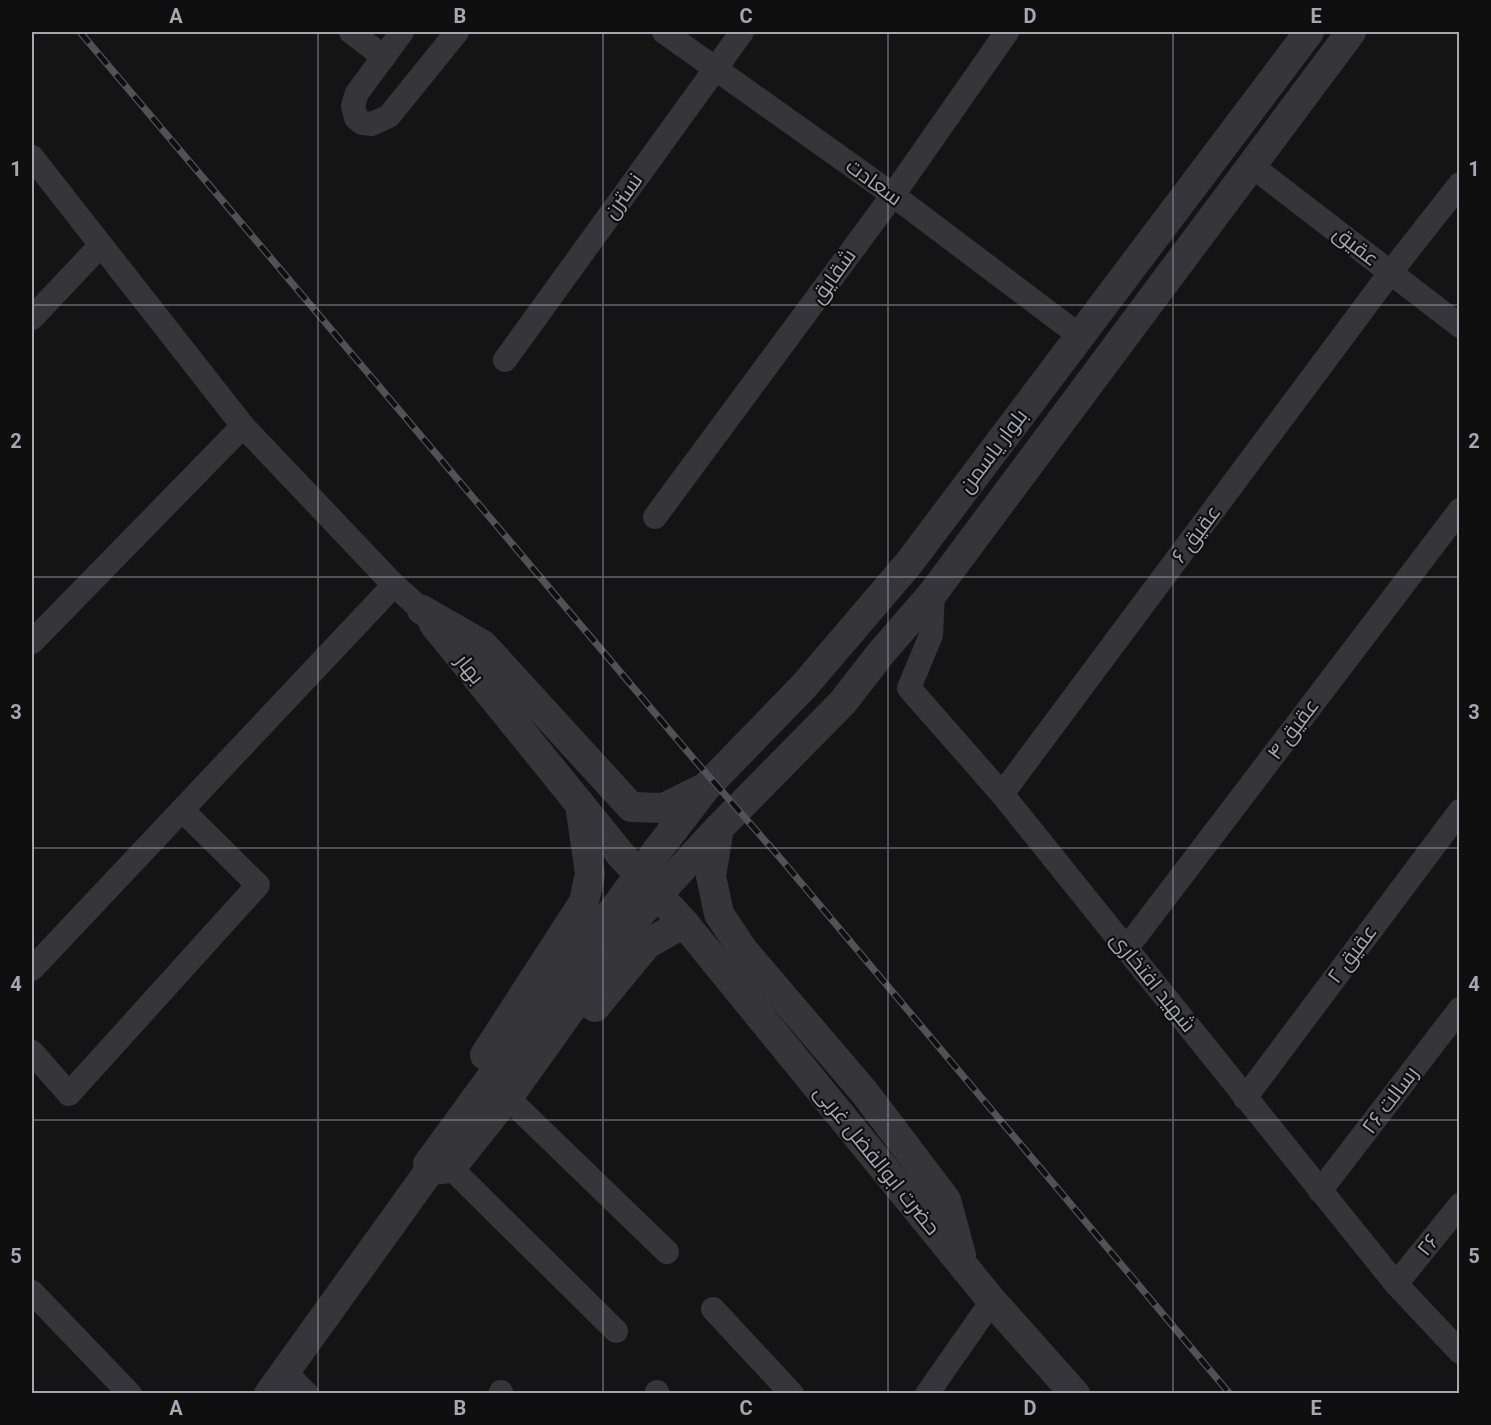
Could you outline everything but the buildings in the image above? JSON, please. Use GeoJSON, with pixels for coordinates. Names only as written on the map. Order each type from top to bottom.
{"type":"FeatureCollection","features":[{"type":"Feature","properties":{"kind":"street"},"geometry":{"type":"LineString","coordinates":[[351,32],[384,57]]}},
{"type":"Feature","properties":{"kind":"street"},"geometry":{"type":"LineString","coordinates":[[402,32],[357,93],[353,106],[356,118],[362,123],[372,124],[389,116],[457,32]]}},
{"type":"Feature","properties":{"kind":"street","name":"سعادت"},"geometry":{"type":"LineString","coordinates":[[664,32],[893,195],[1080,336]]}},
{"type":"Feature","properties":{"kind":"street","name":"نسترن"},"geometry":{"type":"LineString","coordinates":[[505,360],[742,32]]}},
{"type":"Feature","properties":{"kind":"street","name":"شقایق"},"geometry":{"type":"LineString","coordinates":[[655,517],[893,195],[1007,32]]}},
{"type":"Feature","properties":{"kind":"street","name":"بلوار یاسمن"},"geometry":{"type":"LineString","coordinates":[[436,1167],[656,852],[706,787],[804,686],[909,563],[1309,32]]}},
{"type":"Feature","properties":{"kind":"street","name":"بلوار یاسمن"},"geometry":{"type":"LineString","coordinates":[[436,1167],[514,1089],[636,918],[719,828],[843,702],[881,653],[933,593],[1351,32]]}},
{"type":"Feature","properties":{"kind":"street","name":"بهار"},"geometry":{"type":"LineString","coordinates":[[32,157],[243,426],[394,585],[422,610],[621,855],[684,923]]}},
{"type":"Feature","properties":{"kind":"street","name":"عقیق"},"geometry":{"type":"LineString","coordinates":[[1252,166],[1460,326]]}},
{"type":"Feature","properties":{"kind":"street","name":"عقیق ۶"},"geometry":{"type":"LineString","coordinates":[[1002,795],[1390,273],[1460,184]]}},
{"type":"Feature","properties":{"kind":"street"},"geometry":{"type":"LineString","coordinates":[[32,318],[100,246]]}},
{"type":"Feature","properties":{"kind":"street"},"geometry":{"type":"LineString","coordinates":[[32,642],[243,426]]}},
{"type":"Feature","properties":{"kind":"street","name":"عقیق ۴"},"geometry":{"type":"LineString","coordinates":[[1126,949],[1460,510]]}},
{"type":"Feature","properties":{"kind":"street"},"geometry":{"type":"LineString","coordinates":[[32,969],[394,585]]}},
{"type":"Feature","properties":{"kind":"street","name":"شهید افتخاری"},"geometry":{"type":"LineString","coordinates":[[933,593],[931,635],[909,688],[1002,795],[1396,1284],[1460,1352]]}},
{"type":"Feature","properties":{"kind":"street"},"geometry":{"type":"LineString","coordinates":[[422,610],[483,645],[631,807],[664,808],[706,787]]}},
{"type":"Feature","properties":{"kind":"street"},"geometry":{"type":"LineString","coordinates":[[436,1167],[451,1104],[584,902],[590,874],[580,804]]}},
{"type":"Feature","properties":{"kind":"street"},"geometry":{"type":"LineString","coordinates":[[32,1052],[69,1094],[258,885],[182,810]]}},
{"type":"Feature","properties":{"kind":"street","name":"عقیق ۲"},"geometry":{"type":"LineString","coordinates":[[1245,1098],[1460,811]]}},
{"type":"Feature","properties":{"kind":"street"},"geometry":{"type":"LineString","coordinates":[[719,828],[711,876],[719,914],[742,950],[865,1093],[946,1200],[964,1267]]}},
{"type":"Feature","properties":{"kind":"street"},"geometry":{"type":"LineString","coordinates":[[307,1394],[277,1383],[436,1167],[515,1105],[647,944],[684,923]]}},
{"type":"Feature","properties":{"kind":"street","name":"حضرت ابوالفضل غربی"},"geometry":{"type":"LineString","coordinates":[[684,923],[992,1301],[1075,1394]]}},
{"type":"Feature","properties":{"kind":"street","name":"رسالت ۲۶"},"geometry":{"type":"LineString","coordinates":[[1320,1191],[1460,1009]]}},
{"type":"Feature","properties":{"kind":"street"},"geometry":{"type":"LineString","coordinates":[[515,1105],[667,1252]]}},
{"type":"Feature","properties":{"kind":"street"},"geometry":{"type":"LineString","coordinates":[[436,1167],[616,1331]]}},
{"type":"Feature","properties":{"kind":"street","name":"۲۶"},"geometry":{"type":"LineString","coordinates":[[1396,1284],[1460,1205]]}},
{"type":"Feature","properties":{"kind":"street"},"geometry":{"type":"LineString","coordinates":[[32,1292],[130,1394]]}},
{"type":"Feature","properties":{"kind":"street"},"geometry":{"type":"LineString","coordinates":[[927,1394],[992,1301]]}},
{"type":"Feature","properties":{"kind":"street"},"geometry":{"type":"LineString","coordinates":[[712,1309],[792,1394]]}},
{"type":"Feature","properties":{"kind":"railway"},"geometry":{"type":"LineString","coordinates":[[80,32],[692,757],[781,859],[1230,1394]]}}]}
